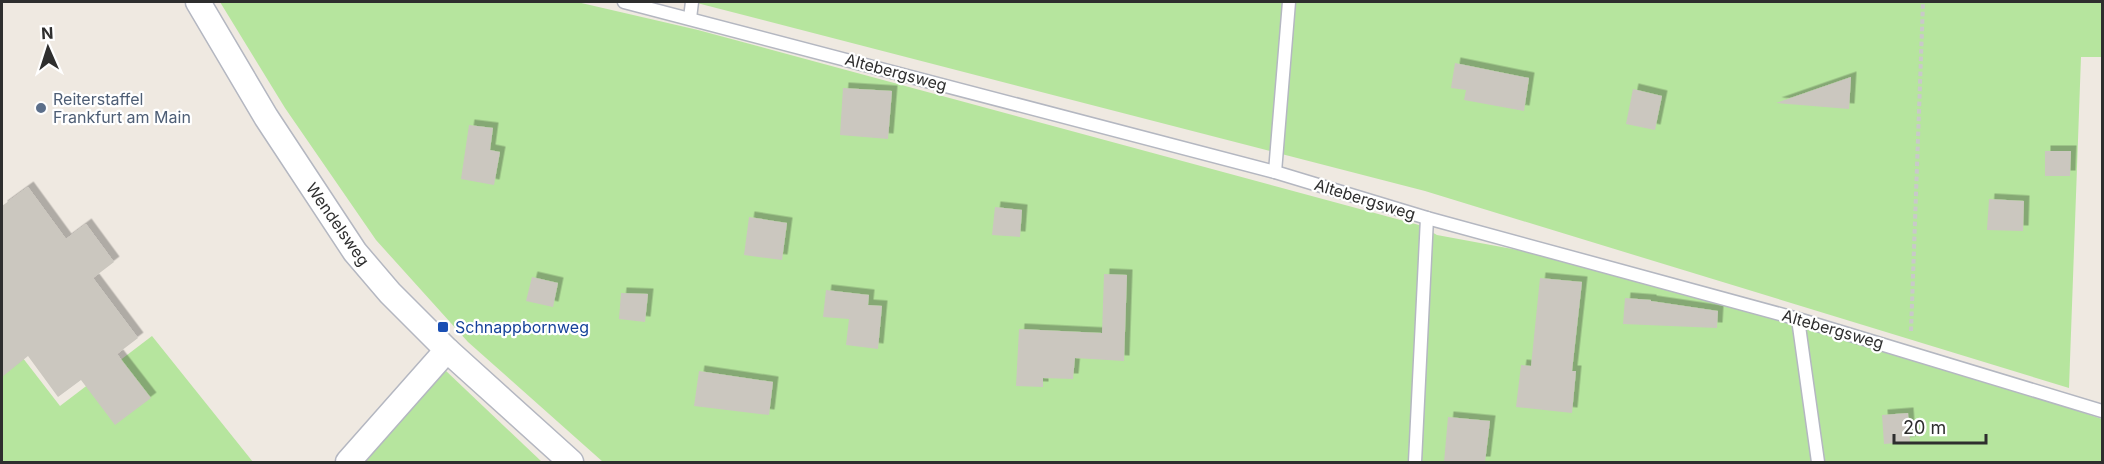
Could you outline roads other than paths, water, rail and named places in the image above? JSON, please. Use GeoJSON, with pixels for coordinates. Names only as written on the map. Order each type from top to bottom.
{"type":"FeatureCollection","features":[{"type":"Feature","properties":{"kind":"street","name":"Wendelsweg"},"geometry":{"type":"LineString","coordinates":[[198,2],[266,117],[355,252],[390,293],[447,350],[571,462]]}},
{"type":"Feature","properties":{"kind":"street"},"geometry":{"type":"LineString","coordinates":[[348,462],[447,350]]}},
{"type":"Feature","properties":{"kind":"lane","name":"Altebergsweg"},"geometry":{"type":"LineString","coordinates":[[624,2],[1275,172],[1427,218],[1910,351],[2103,411]]}},
{"type":"Feature","properties":{"kind":"lane"},"geometry":{"type":"LineString","coordinates":[[690,18],[692,2]]}},
{"type":"Feature","properties":{"kind":"lane"},"geometry":{"type":"LineString","coordinates":[[1275,172],[1289,2]]}},
{"type":"Feature","properties":{"kind":"lane"},"geometry":{"type":"LineString","coordinates":[[1415,462],[1427,218]]}},
{"type":"Feature","properties":{"kind":"lane"},"geometry":{"type":"LineString","coordinates":[[1798,319],[1818,462]]}},
{"type":"Feature","properties":{"kind":"place","name":"Reiterstaffel Frankfurt am Main"},"geometry":{"type":"Point","coordinates":[41,108]}},
{"type":"Feature","properties":{"kind":"place","name":"Schnappbornweg"},"geometry":{"type":"Point","coordinates":[443,327]}}]}
